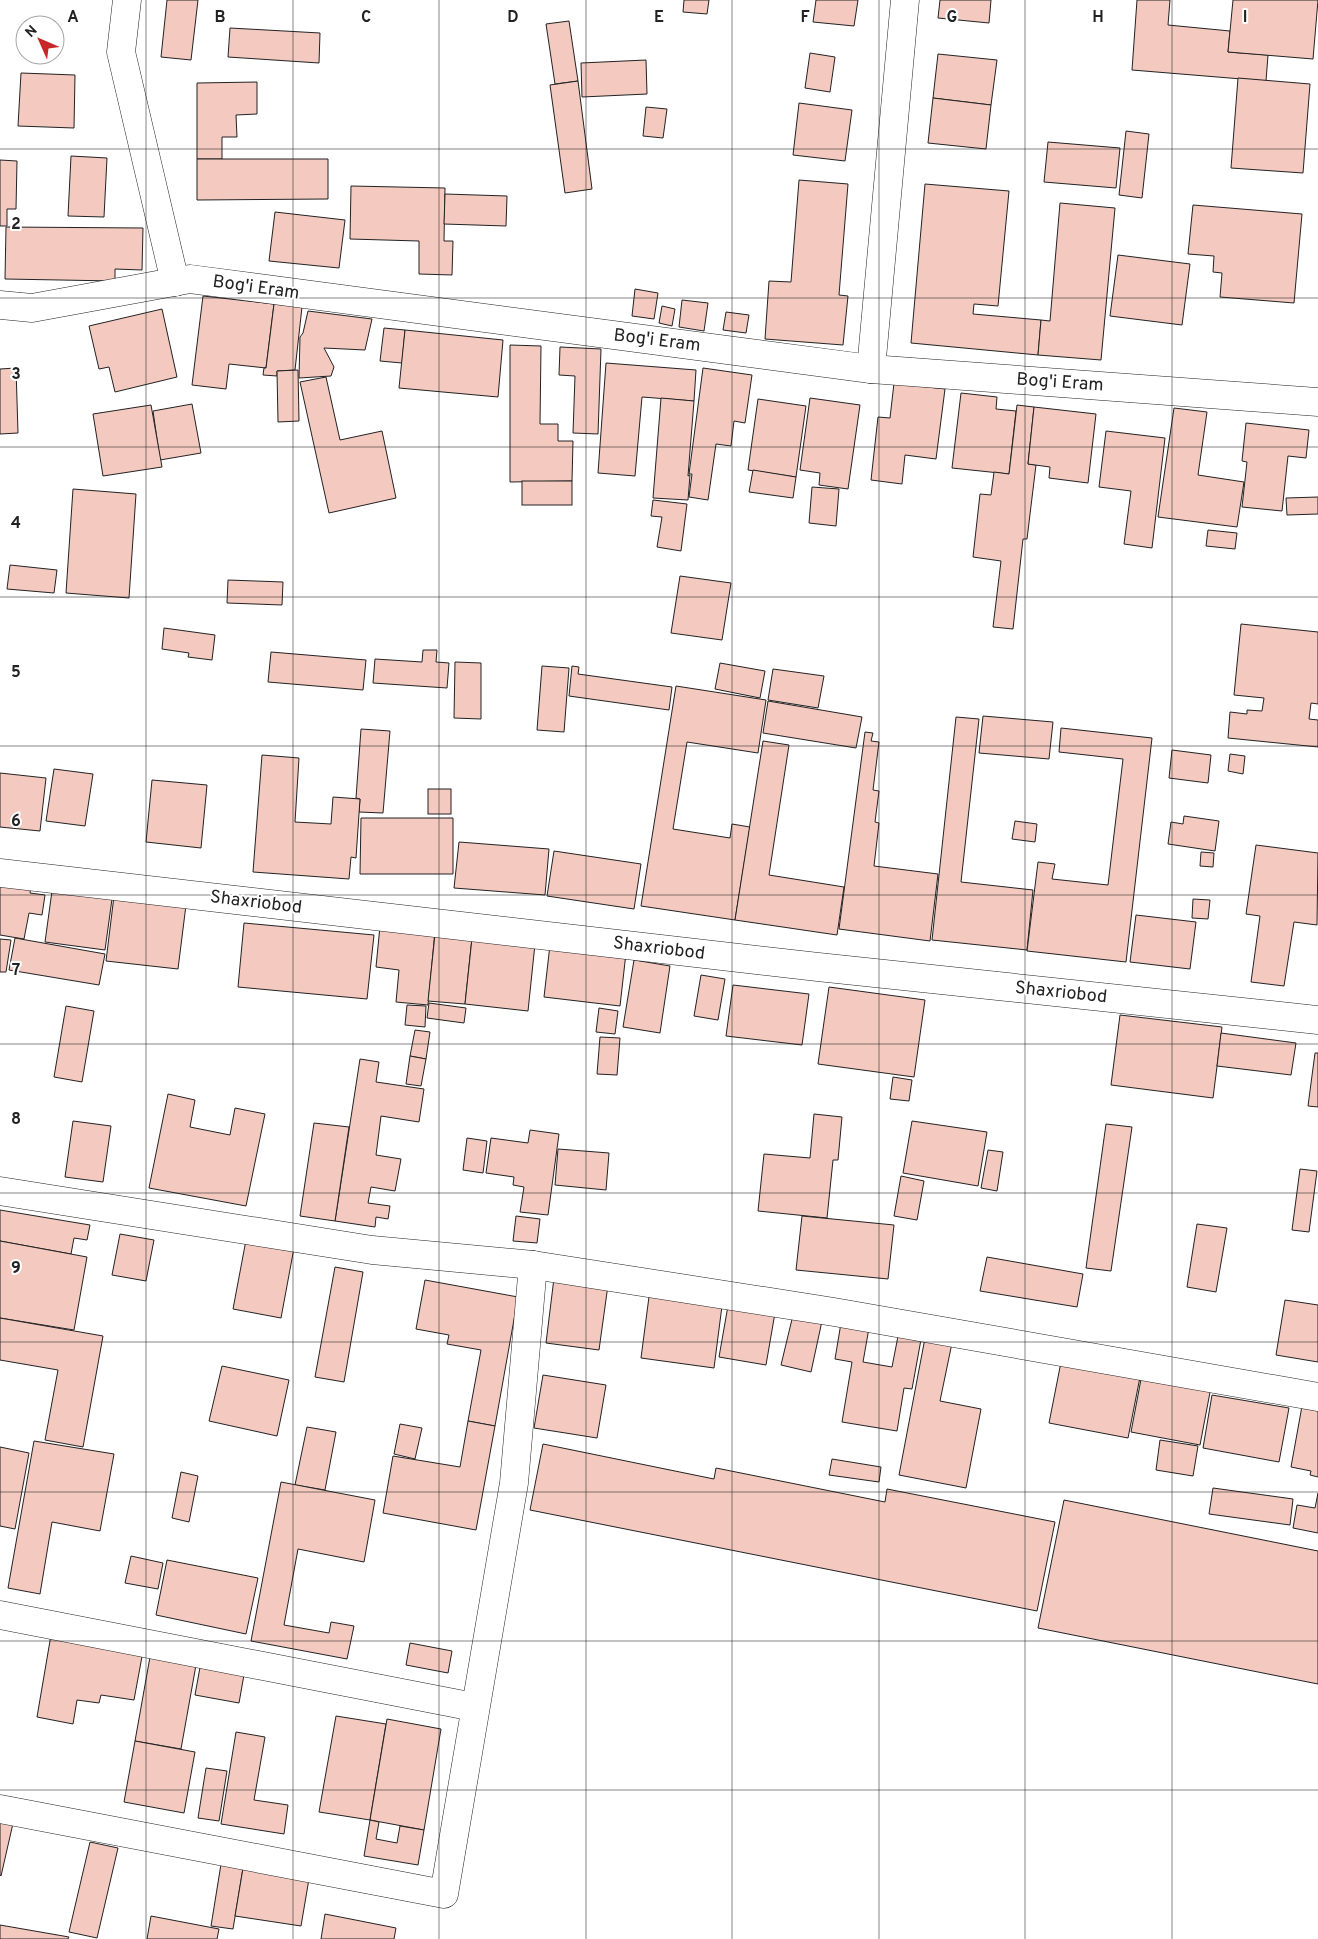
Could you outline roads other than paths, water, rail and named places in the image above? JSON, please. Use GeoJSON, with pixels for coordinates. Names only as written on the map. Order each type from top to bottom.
{"type":"FeatureCollection","features":[{"type":"Feature","properties":{"kind":"street"},"geometry":{"type":"LineString","coordinates":[[127,0],[121,52],[175,282]]}},
{"type":"Feature","properties":{"kind":"street"},"geometry":{"type":"LineString","coordinates":[[871,369],[905,0]]}},
{"type":"Feature","properties":{"kind":"street","name":"Bog'i Eram"},"geometry":{"type":"LineString","coordinates":[[0,305],[32,308],[190,279],[871,369],[1318,402]]}},
{"type":"Feature","properties":{"kind":"street","name":"Shaxriobod"},"geometry":{"type":"LineString","coordinates":[[0,873],[818,967],[1318,1020]]}},
{"type":"Feature","properties":{"kind":"street"},"geometry":{"type":"LineString","coordinates":[[0,1191],[372,1250],[532,1265],[834,1312],[1318,1396]]}},
{"type":"Feature","properties":{"kind":"street"},"geometry":{"type":"LineString","coordinates":[[0,1809],[444,1894],[474,1707],[514,1483],[532,1265]]}},
{"type":"Feature","properties":{"kind":"street"},"geometry":{"type":"LineString","coordinates":[[0,1615],[474,1707]]}}]}
